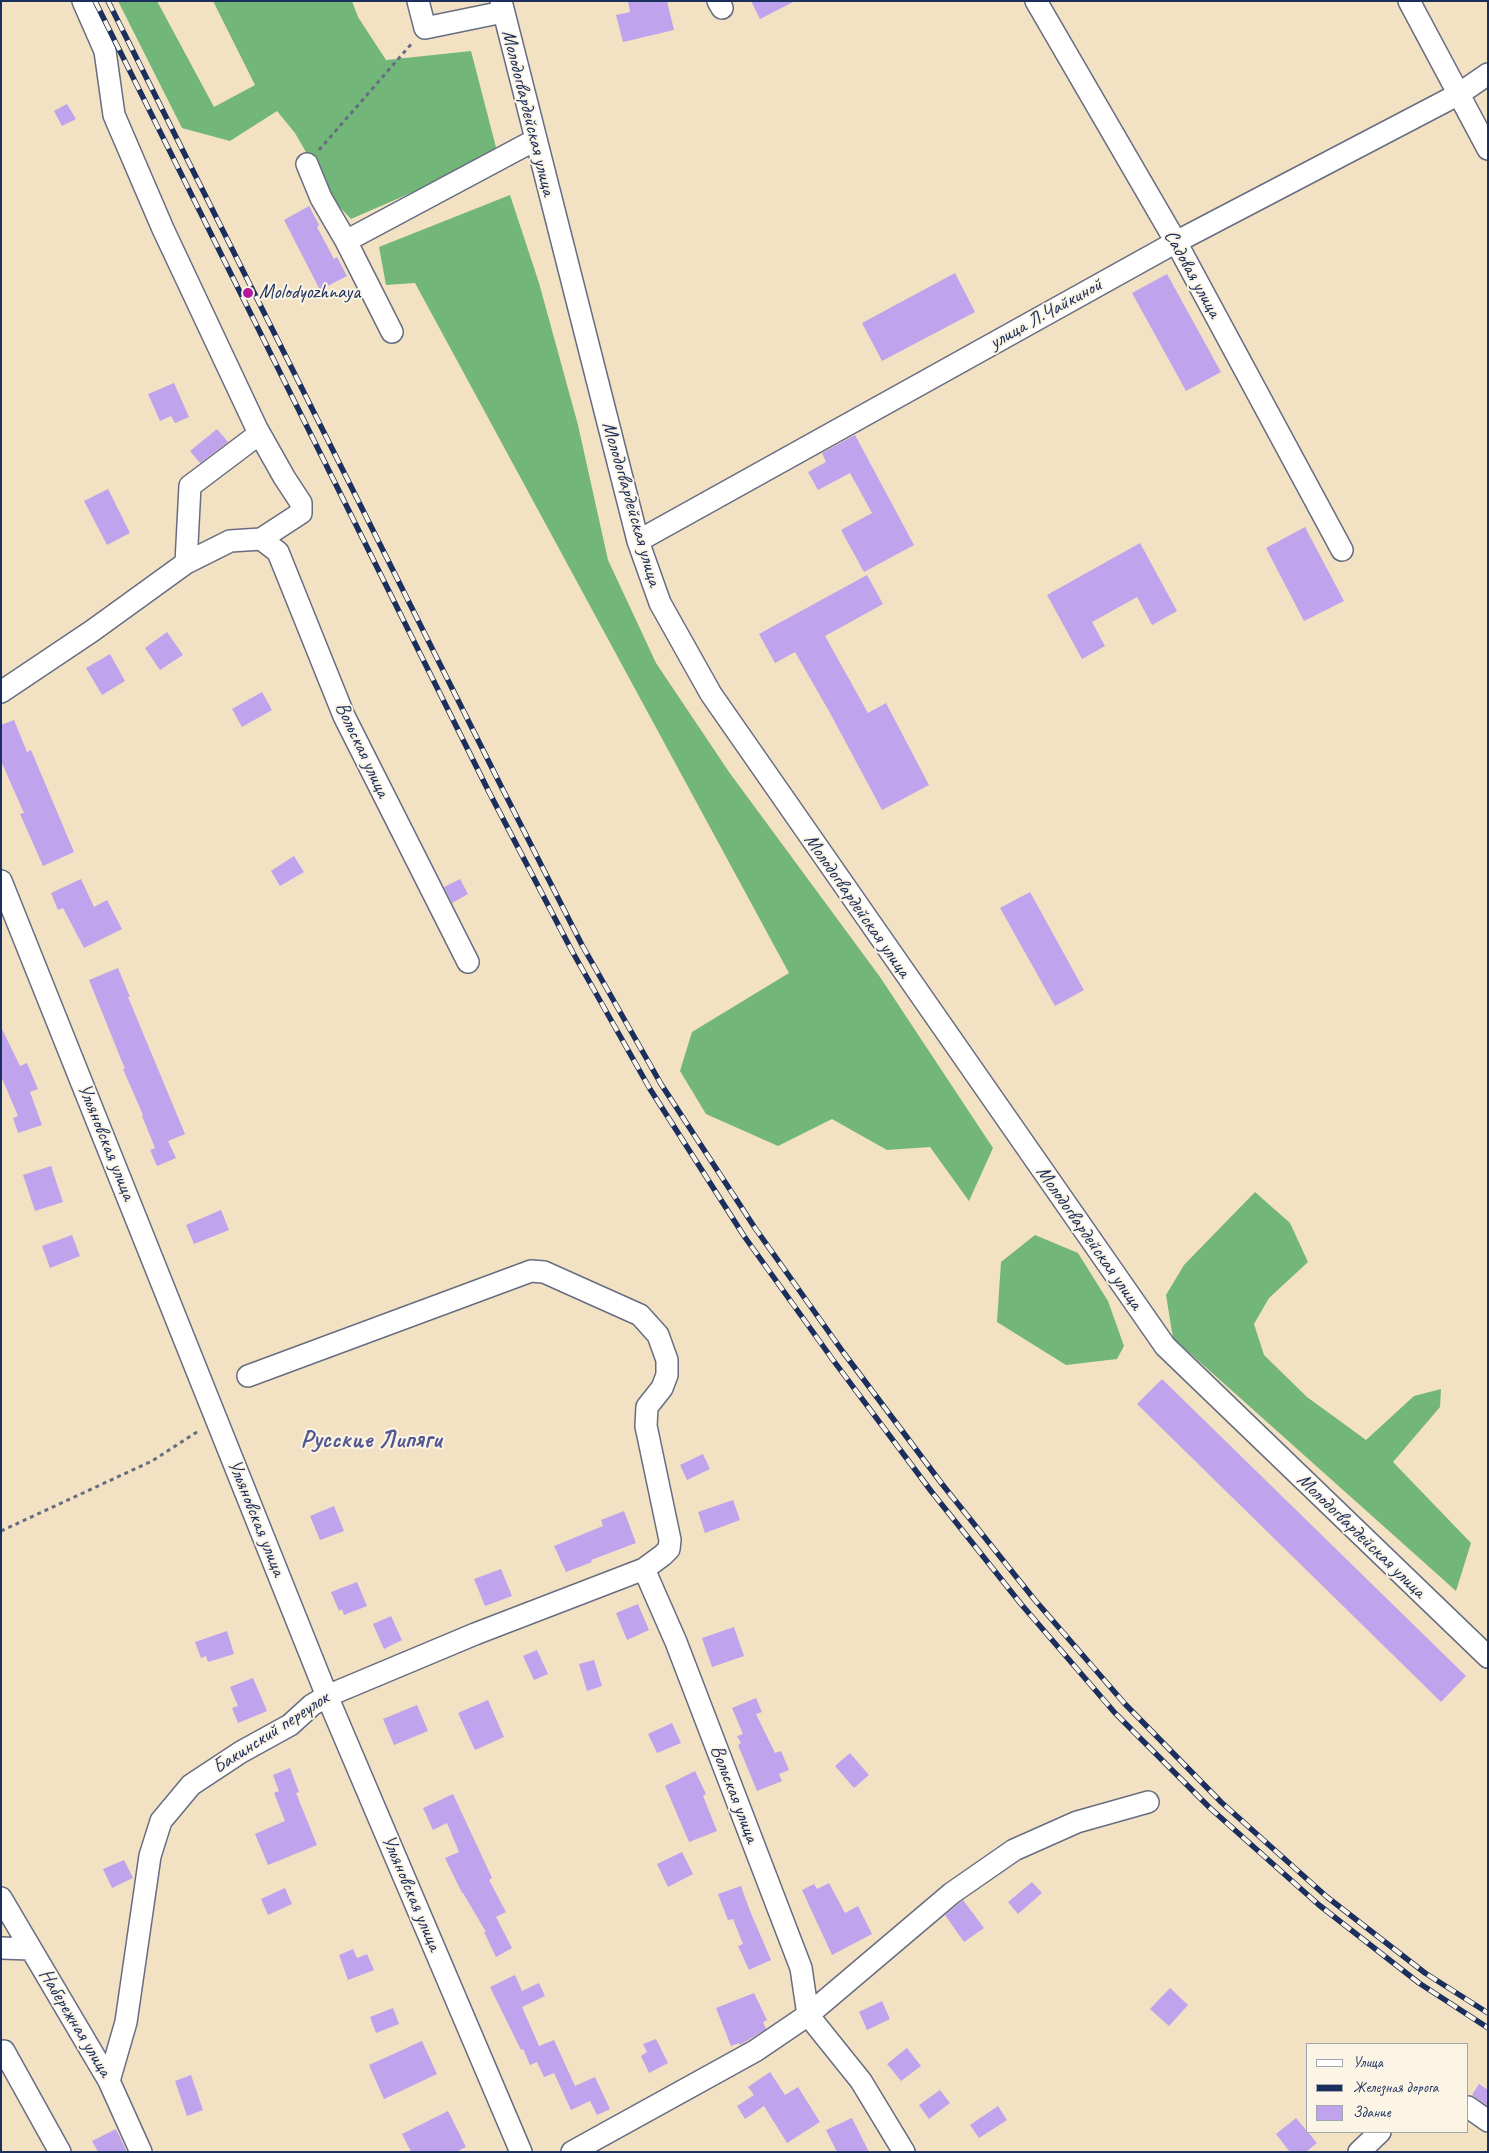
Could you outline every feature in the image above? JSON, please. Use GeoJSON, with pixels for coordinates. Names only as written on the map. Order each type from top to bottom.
{"type":"FeatureCollection","features":[{"type":"Feature","properties":{"kind":"street"},"geometry":{"type":"LineString","coordinates":[[1,692],[92,631],[186,563],[230,542],[261,540],[301,514],[300,503],[257,428],[162,229],[114,115],[104,51],[83,1]]}},
{"type":"Feature","properties":{"kind":"street"},"geometry":{"type":"LineString","coordinates":[[418,1],[425,28],[502,7]]}},
{"type":"Feature","properties":{"kind":"street","name":"Садовая улица"},"geometry":{"type":"LineString","coordinates":[[1036,1],[1176,242],[1342,550]]}},
{"type":"Feature","properties":{"kind":"street"},"geometry":{"type":"LineString","coordinates":[[1409,1],[1488,149]]}},
{"type":"Feature","properties":{"kind":"street","name":"Молодогвардейская улица"},"geometry":{"type":"LineString","coordinates":[[502,7],[534,140],[638,541],[660,602],[711,694],[1165,1346],[1202,1384],[1488,1657]]}},
{"type":"Feature","properties":{"kind":"street","name":"улица Л.Чайкиной"},"geometry":{"type":"LineString","coordinates":[[638,541],[1176,242],[1459,94],[1488,74]]}},
{"type":"Feature","properties":{"kind":"street"},"geometry":{"type":"LineString","coordinates":[[346,241],[534,140]]}},
{"type":"Feature","properties":{"kind":"street"},"geometry":{"type":"LineString","coordinates":[[307,164],[321,198],[346,241],[392,332]]}},
{"type":"Feature","properties":{"kind":"street"},"geometry":{"type":"LineString","coordinates":[[186,563],[190,486],[256,436],[257,428]]}},
{"type":"Feature","properties":{"kind":"street","name":"Вольская улица"},"geometry":{"type":"LineString","coordinates":[[261,540],[278,552],[344,716],[468,962]]}},
{"type":"Feature","properties":{"kind":"street","name":"Ульяновская улица"},"geometry":{"type":"LineString","coordinates":[[1,881],[327,1696],[521,2152]]}},
{"type":"Feature","properties":{"kind":"street"},"geometry":{"type":"LineString","coordinates":[[248,1376],[531,1271],[544,1272],[640,1315],[658,1334],[667,1360],[667,1375],[662,1388],[647,1407],[646,1426],[670,1540],[669,1549],[664,1555],[644,1568]]}},
{"type":"Feature","properties":{"kind":"street","name":"Вольская улица"},"geometry":{"type":"LineString","coordinates":[[644,1568],[676,1642],[801,1968],[808,2015]]}},
{"type":"Feature","properties":{"kind":"street","name":"Бакинский переулок"},"geometry":{"type":"LineString","coordinates":[[109,2081],[126,2022],[150,1856],[160,1821],[191,1785],[241,1752],[290,1725],[312,1705],[327,1696],[476,1634],[644,1568]]}},
{"type":"Feature","properties":{"kind":"street"},"geometry":{"type":"LineString","coordinates":[[572,2152],[755,2051],[808,2015],[952,1893],[1014,1850],[1077,1822],[1148,1802]]}},
{"type":"Feature","properties":{"kind":"street","name":"Набережная улица"},"geometry":{"type":"LineString","coordinates":[[1,1898],[109,2081],[142,2152]]}},
{"type":"Feature","properties":{"kind":"street"},"geometry":{"type":"LineString","coordinates":[[1,1948],[31,1949]]}},
{"type":"Feature","properties":{"kind":"street"},"geometry":{"type":"LineString","coordinates":[[808,2015],[862,2081],[904,2152]]}},
{"type":"Feature","properties":{"kind":"street"},"geometry":{"type":"LineString","coordinates":[[4,2051],[60,2152]]}},
{"type":"Feature","properties":{"kind":"street"},"geometry":{"type":"LineString","coordinates":[[1469,2108],[1488,2121]]}},
{"type":"Feature","properties":{"kind":"street"},"geometry":{"type":"LineString","coordinates":[[1360,2152],[1379,2133]]}},
{"type":"Feature","properties":{"kind":"path"},"geometry":{"type":"LineString","coordinates":[[307,164],[425,28]]}},
{"type":"Feature","properties":{"kind":"path"},"geometry":{"type":"LineString","coordinates":[[1,1531],[152,1461],[217,1419]]}},
{"type":"Feature","properties":{"kind":"green space"},"geometry":{"type":"Polygon","coordinates":[[[118,1],[157,1],[214,107],[255,85],[213,1],[352,1],[358,17],[386,60],[471,51],[498,155],[351,219],[334,201],[295,133],[277,111],[230,141],[182,128],[118,1]]]}},
{"type":"Feature","properties":{"kind":"green space"},"geometry":{"type":"Polygon","coordinates":[[[510,195],[539,283],[578,425],[608,560],[656,663],[729,772],[880,977],[993,1148],[969,1201],[930,1147],[887,1150],[832,1119],[778,1146],[706,1114],[680,1071],[692,1032],[789,973],[415,283],[386,285],[379,247],[510,195]]]}},
{"type":"Feature","properties":{"kind":"green space"},"geometry":{"type":"Polygon","coordinates":[[[1255,1192],[1290,1223],[1308,1262],[1269,1298],[1254,1324],[1264,1355],[1307,1397],[1366,1440],[1414,1396],[1441,1389],[1440,1407],[1393,1462],[1471,1543],[1456,1591],[1173,1338],[1166,1295],[1184,1265],[1255,1192]]]}},
{"type":"Feature","properties":{"kind":"green space"},"geometry":{"type":"Polygon","coordinates":[[[1035,1235],[1078,1253],[1108,1301],[1124,1346],[1117,1359],[1066,1365],[997,1322],[1001,1262],[1035,1235]]]}},
{"type":"Feature","properties":{"kind":"building"},"geometry":{"type":"Polygon","coordinates":[[[628,1],[667,1],[674,30],[623,42],[616,15],[630,12],[628,1]]]}},
{"type":"Feature","properties":{"kind":"building"},"geometry":{"type":"Polygon","coordinates":[[[751,1],[795,1],[760,19],[751,1]]]}},
{"type":"Feature","properties":{"kind":"building"},"geometry":{"type":"Polygon","coordinates":[[[67,104],[76,119],[62,126],[54,111],[67,104]]]}},
{"type":"Feature","properties":{"kind":"building"},"geometry":{"type":"Polygon","coordinates":[[[309,206],[319,225],[317,227],[334,259],[337,257],[347,276],[320,290],[284,220],[309,206]]]}},
{"type":"Feature","properties":{"kind":"building"},"geometry":{"type":"Polygon","coordinates":[[[955,273],[975,312],[882,361],[862,323],[955,273]]]}},
{"type":"Feature","properties":{"kind":"building"},"geometry":{"type":"Polygon","coordinates":[[[1167,274],[1221,372],[1186,391],[1132,293],[1167,274]]]}},
{"type":"Feature","properties":{"kind":"building"},"geometry":{"type":"Polygon","coordinates":[[[174,383],[189,417],[175,423],[171,416],[160,421],[148,394],[174,383]]]}},
{"type":"Feature","properties":{"kind":"building"},"geometry":{"type":"Polygon","coordinates":[[[217,429],[228,442],[200,463],[190,451],[217,429]]]}},
{"type":"Feature","properties":{"kind":"building"},"geometry":{"type":"Polygon","coordinates":[[[855,435],[914,545],[864,572],[841,530],[872,513],[850,473],[818,490],[808,472],[826,462],[822,453],[855,435]]]}},
{"type":"Feature","properties":{"kind":"building"},"geometry":{"type":"Polygon","coordinates":[[[108,489],[130,533],[107,545],[84,501],[108,489]]]}},
{"type":"Feature","properties":{"kind":"building"},"geometry":{"type":"Polygon","coordinates":[[[1305,527],[1344,601],[1304,621],[1266,548],[1305,527]]]}},
{"type":"Feature","properties":{"kind":"building"},"geometry":{"type":"Polygon","coordinates":[[[1140,543],[1177,611],[1152,625],[1137,597],[1092,622],[1105,646],[1082,659],[1047,595],[1140,543]]]}},
{"type":"Feature","properties":{"kind":"building"},"geometry":{"type":"Polygon","coordinates":[[[867,575],[883,604],[825,636],[868,713],[886,703],[929,785],[882,810],[795,652],[775,663],[759,634],[867,575]]]}},
{"type":"Feature","properties":{"kind":"building"},"geometry":{"type":"Polygon","coordinates":[[[167,632],[183,655],[160,670],[145,648],[167,632]]]}},
{"type":"Feature","properties":{"kind":"building"},"geometry":{"type":"Polygon","coordinates":[[[110,654],[125,681],[102,695],[86,668],[110,654]]]}},
{"type":"Feature","properties":{"kind":"building"},"geometry":{"type":"Polygon","coordinates":[[[262,692],[272,710],[242,727],[232,709],[262,692]]]}},
{"type":"Feature","properties":{"kind":"building"},"geometry":{"type":"Polygon","coordinates":[[[14,720],[27,752],[31,750],[74,852],[43,866],[20,814],[24,813],[1,761],[1,725],[14,720]]]}},
{"type":"Feature","properties":{"kind":"building"},"geometry":{"type":"Polygon","coordinates":[[[294,856],[304,872],[280,886],[271,871],[294,856]]]}},
{"type":"Feature","properties":{"kind":"building"},"geometry":{"type":"Polygon","coordinates":[[[81,879],[94,907],[107,900],[122,929],[84,948],[63,908],[58,910],[51,893],[81,879]]]}},
{"type":"Feature","properties":{"kind":"building"},"geometry":{"type":"Polygon","coordinates":[[[460,879],[468,894],[452,903],[444,887],[460,879]]]}},
{"type":"Feature","properties":{"kind":"building"},"geometry":{"type":"Polygon","coordinates":[[[1030,892],[1084,990],[1055,1006],[1000,908],[1030,892]]]}},
{"type":"Feature","properties":{"kind":"building"},"geometry":{"type":"Polygon","coordinates":[[[118,968],[130,997],[128,997],[185,1134],[168,1141],[176,1158],[157,1166],[150,1150],[155,1148],[143,1115],[89,980],[118,968]]]}},
{"type":"Feature","properties":{"kind":"building"},"geometry":{"type":"Polygon","coordinates":[[[1,1027],[20,1066],[27,1063],[38,1089],[30,1092],[42,1125],[18,1133],[13,1118],[18,1116],[1,1076],[1,1027]]]}},
{"type":"Feature","properties":{"kind":"building"},"geometry":{"type":"Polygon","coordinates":[[[51,1166],[63,1202],[35,1211],[23,1175],[51,1166]]]}},
{"type":"Feature","properties":{"kind":"building"},"geometry":{"type":"Polygon","coordinates":[[[221,1210],[229,1230],[194,1244],[186,1225],[221,1210]]]}},
{"type":"Feature","properties":{"kind":"building"},"geometry":{"type":"Polygon","coordinates":[[[72,1235],[80,1256],[50,1268],[42,1246],[72,1235]]]}},
{"type":"Feature","properties":{"kind":"building"},"geometry":{"type":"Polygon","coordinates":[[[1162,1379],[1466,1676],[1441,1702],[1137,1404],[1162,1379]]]}},
{"type":"Feature","properties":{"kind":"building"},"geometry":{"type":"Polygon","coordinates":[[[703,1454],[710,1469],[687,1480],[680,1465],[703,1454]]]}},
{"type":"Feature","properties":{"kind":"building"},"geometry":{"type":"Polygon","coordinates":[[[733,1500],[740,1520],[705,1533],[698,1512],[733,1500]]]}},
{"type":"Feature","properties":{"kind":"building"},"geometry":{"type":"Polygon","coordinates":[[[334,1506],[344,1531],[320,1540],[310,1516],[334,1506]]]}},
{"type":"Feature","properties":{"kind":"building"},"geometry":{"type":"Polygon","coordinates":[[[624,1511],[636,1543],[591,1560],[592,1562],[566,1572],[554,1546],[603,1526],[601,1520],[624,1511]]]}},
{"type":"Feature","properties":{"kind":"building"},"geometry":{"type":"Polygon","coordinates":[[[501,1569],[512,1596],[485,1606],[474,1579],[501,1569]]]}},
{"type":"Feature","properties":{"kind":"building"},"geometry":{"type":"Polygon","coordinates":[[[357,1582],[367,1606],[344,1615],[342,1609],[339,1611],[331,1592],[357,1582]]]}},
{"type":"Feature","properties":{"kind":"building"},"geometry":{"type":"Polygon","coordinates":[[[638,1604],[649,1630],[627,1640],[616,1613],[638,1604]]]}},
{"type":"Feature","properties":{"kind":"building"},"geometry":{"type":"Polygon","coordinates":[[[391,1616],[402,1640],[384,1649],[373,1624],[391,1616]]]}},
{"type":"Feature","properties":{"kind":"building"},"geometry":{"type":"Polygon","coordinates":[[[734,1627],[744,1656],[712,1667],[702,1638],[734,1627]]]}},
{"type":"Feature","properties":{"kind":"building"},"geometry":{"type":"Polygon","coordinates":[[[227,1631],[234,1654],[208,1662],[206,1656],[201,1658],[195,1642],[227,1631]]]}},
{"type":"Feature","properties":{"kind":"building"},"geometry":{"type":"Polygon","coordinates":[[[537,1650],[548,1674],[534,1680],[523,1656],[537,1650]]]}},
{"type":"Feature","properties":{"kind":"building"},"geometry":{"type":"Polygon","coordinates":[[[594,1660],[602,1686],[587,1691],[579,1664],[594,1660]]]}},
{"type":"Feature","properties":{"kind":"building"},"geometry":{"type":"Polygon","coordinates":[[[253,1678],[267,1711],[238,1723],[232,1708],[238,1706],[230,1687],[253,1678]]]}},
{"type":"Feature","properties":{"kind":"building"},"geometry":{"type":"Polygon","coordinates":[[[756,1698],[762,1712],[756,1714],[775,1753],[781,1751],[789,1770],[779,1774],[782,1781],[757,1791],[738,1745],[741,1743],[737,1736],[743,1734],[732,1708],[756,1698]]]}},
{"type":"Feature","properties":{"kind":"building"},"geometry":{"type":"Polygon","coordinates":[[[488,1700],[504,1737],[475,1750],[458,1713],[488,1700]]]}},
{"type":"Feature","properties":{"kind":"building"},"geometry":{"type":"Polygon","coordinates":[[[417,1705],[428,1731],[394,1745],[383,1719],[417,1705]]]}},
{"type":"Feature","properties":{"kind":"building"},"geometry":{"type":"Polygon","coordinates":[[[672,1723],[681,1743],[657,1753],[648,1734],[672,1723]]]}},
{"type":"Feature","properties":{"kind":"building"},"geometry":{"type":"Polygon","coordinates":[[[850,1753],[869,1775],[854,1788],[835,1766],[850,1753]]]}},
{"type":"Feature","properties":{"kind":"building"},"geometry":{"type":"Polygon","coordinates":[[[290,1768],[299,1792],[296,1793],[317,1845],[268,1865],[255,1834],[285,1821],[274,1793],[279,1791],[273,1775],[290,1768]]]}},
{"type":"Feature","properties":{"kind":"building"},"geometry":{"type":"Polygon","coordinates":[[[695,1771],[706,1794],[703,1796],[717,1831],[689,1842],[665,1786],[695,1771]]]}},
{"type":"Feature","properties":{"kind":"building"},"geometry":{"type":"Polygon","coordinates":[[[453,1794],[492,1878],[489,1880],[506,1912],[496,1917],[512,1948],[496,1957],[484,1932],[486,1932],[462,1893],[445,1858],[459,1852],[447,1823],[433,1830],[423,1808],[453,1794]]]}},
{"type":"Feature","properties":{"kind":"building"},"geometry":{"type":"Polygon","coordinates":[[[682,1852],[693,1874],[668,1887],[657,1864],[682,1852]]]}},
{"type":"Feature","properties":{"kind":"building"},"geometry":{"type":"Polygon","coordinates":[[[124,1860],[133,1878],[112,1888],[103,1869],[124,1860]]]}},
{"type":"Feature","properties":{"kind":"building"},"geometry":{"type":"Polygon","coordinates":[[[1032,1882],[1042,1893],[1018,1914],[1008,1902],[1032,1882]]]}},
{"type":"Feature","properties":{"kind":"building"},"geometry":{"type":"Polygon","coordinates":[[[829,1883],[845,1913],[858,1906],[872,1934],[832,1955],[802,1890],[814,1884],[817,1889],[829,1883]]]}},
{"type":"Feature","properties":{"kind":"building"},"geometry":{"type":"Polygon","coordinates":[[[741,1886],[771,1960],[749,1970],[738,1946],[743,1944],[733,1919],[728,1920],[718,1894],[741,1886]]]}},
{"type":"Feature","properties":{"kind":"building"},"geometry":{"type":"Polygon","coordinates":[[[285,1888],[292,1904],[268,1915],[261,1899],[285,1888]]]}},
{"type":"Feature","properties":{"kind":"building"},"geometry":{"type":"Polygon","coordinates":[[[963,1900],[984,1928],[964,1942],[945,1915],[963,1900]]]}},
{"type":"Feature","properties":{"kind":"building"},"geometry":{"type":"Polygon","coordinates":[[[353,1949],[357,1958],[367,1954],[374,1970],[348,1980],[339,1955],[353,1949]]]}},
{"type":"Feature","properties":{"kind":"building"},"geometry":{"type":"Polygon","coordinates":[[[515,1975],[522,1991],[539,1983],[545,1996],[522,2007],[539,2046],[554,2040],[575,2086],[595,2077],[610,2109],[597,2115],[590,2101],[571,2110],[554,2073],[544,2077],[537,2062],[530,2065],[490,1987],[515,1975]]]}},
{"type":"Feature","properties":{"kind":"building"},"geometry":{"type":"Polygon","coordinates":[[[1170,1988],[1188,2005],[1169,2026],[1150,2009],[1170,1988]]]}},
{"type":"Feature","properties":{"kind":"building"},"geometry":{"type":"Polygon","coordinates":[[[754,1993],[767,2020],[763,2022],[766,2029],[740,2045],[739,2043],[731,2046],[716,2008],[754,1993]]]}},
{"type":"Feature","properties":{"kind":"building"},"geometry":{"type":"Polygon","coordinates":[[[882,2001],[890,2019],[867,2030],[859,2012],[882,2001]]]}},
{"type":"Feature","properties":{"kind":"building"},"geometry":{"type":"Polygon","coordinates":[[[393,2008],[399,2024],[376,2033],[370,2017],[393,2008]]]}},
{"type":"Feature","properties":{"kind":"building"},"geometry":{"type":"Polygon","coordinates":[[[656,2039],[668,2063],[649,2073],[641,2056],[647,2052],[643,2044],[656,2039]]]}},
{"type":"Feature","properties":{"kind":"building"},"geometry":{"type":"Polygon","coordinates":[[[422,2041],[437,2074],[384,2099],[369,2065],[422,2041]]]}},
{"type":"Feature","properties":{"kind":"building"},"geometry":{"type":"Polygon","coordinates":[[[907,2048],[921,2066],[901,2081],[887,2064],[907,2048]]]}},
{"type":"Feature","properties":{"kind":"building"},"geometry":{"type":"Polygon","coordinates":[[[770,2072],[785,2095],[798,2087],[820,2122],[787,2143],[764,2106],[745,2119],[737,2106],[754,2095],[748,2087],[770,2072]]]}},
{"type":"Feature","properties":{"kind":"building"},"geometry":{"type":"Polygon","coordinates":[[[191,2075],[203,2110],[187,2116],[175,2081],[191,2075]]]}},
{"type":"Feature","properties":{"kind":"building"},"geometry":{"type":"Polygon","coordinates":[[[1479,2084],[1488,2090],[1488,2106],[1472,2095],[1479,2084]]]}},
{"type":"Feature","properties":{"kind":"building"},"geometry":{"type":"Polygon","coordinates":[[[940,2090],[950,2103],[929,2119],[919,2105],[940,2090]]]}},
{"type":"Feature","properties":{"kind":"building"},"geometry":{"type":"Polygon","coordinates":[[[998,2106],[1007,2120],[979,2138],[970,2125],[998,2106]]]}},
{"type":"Feature","properties":{"kind":"building"},"geometry":{"type":"Polygon","coordinates":[[[448,2111],[466,2147],[456,2152],[411,2152],[402,2134],[448,2111]]]}},
{"type":"Feature","properties":{"kind":"building"},"geometry":{"type":"Polygon","coordinates":[[[852,2118],[869,2152],[837,2152],[826,2130],[852,2118]]]}},
{"type":"Feature","properties":{"kind":"building"},"geometry":{"type":"Polygon","coordinates":[[[1296,2118],[1306,2130],[1306,2133],[1309,2133],[1317,2143],[1306,2152],[1290,2152],[1276,2134],[1296,2118]]]}},
{"type":"Feature","properties":{"kind":"building"},"geometry":{"type":"Polygon","coordinates":[[[116,2129],[127,2152],[98,2152],[92,2141],[116,2129]]]}},
{"type":"Feature","properties":{"kind":"railway"},"geometry":{"type":"LineString","coordinates":[[95,1],[489,792],[572,951],[650,1089],[744,1236],[833,1360],[931,1491],[1021,1604],[1115,1713],[1210,1808],[1319,1905],[1419,1983],[1488,2028]]}},
{"type":"Feature","properties":{"kind":"railway"},"geometry":{"type":"LineString","coordinates":[[108,1],[582,945],[661,1084],[755,1228],[843,1352],[942,1484],[1034,1599],[1125,1704],[1221,1802],[1327,1897],[1425,1973],[1488,2013]]}},
{"type":"Feature","properties":{"kind":"place","name":"Molodyozhnaya"},"geometry":{"type":"Point","coordinates":[248,293]}},
{"type":"Feature","properties":{"kind":"district","name":"Русские Липяги"},"geometry":{"type":"Point","coordinates":[371,1440]}}]}
